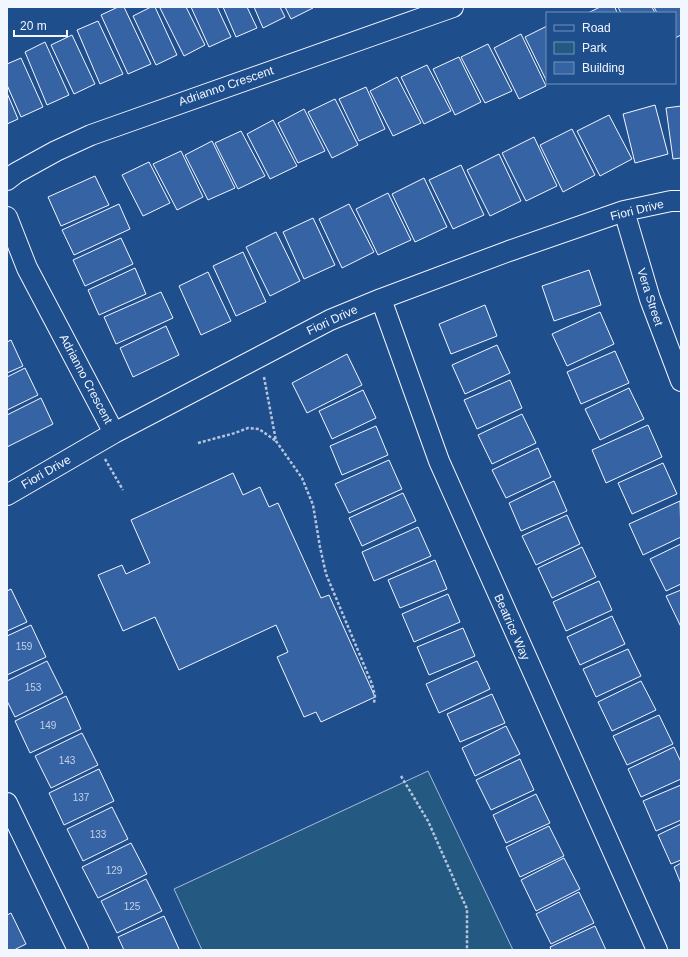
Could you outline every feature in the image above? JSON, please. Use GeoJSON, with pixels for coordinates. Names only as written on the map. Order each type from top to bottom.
{"type":"FeatureCollection","features":[{"type":"Feature","properties":{"kind":"street","name":"Adrianno Crescent"},"geometry":{"type":"LineString","coordinates":[[7,180],[16,173],[56,151],[91,135],[453,7]]}},
{"type":"Feature","properties":{"kind":"street","name":"Fiori Drive"},"geometry":{"type":"LineString","coordinates":[[7,495],[114,433],[330,320],[381,299],[501,254],[624,211],[671,201],[681,201]]}},
{"type":"Feature","properties":{"kind":"street","name":"Vera Street"},"geometry":{"type":"LineString","coordinates":[[624,211],[650,299],[663,337],[681,381]]}},
{"type":"Feature","properties":{"kind":"street","name":"Adrianno Crescent"},"geometry":{"type":"LineString","coordinates":[[7,217],[27,268],[114,433]]}},
{"type":"Feature","properties":{"kind":"street","name":"Beatrice Way"},"geometry":{"type":"LineString","coordinates":[[381,299],[439,461],[657,950]]}},
{"type":"Feature","properties":{"kind":"street"},"geometry":{"type":"LineString","coordinates":[[7,803],[78,950]]}},
{"type":"Feature","properties":{"kind":"path"},"geometry":{"type":"LineString","coordinates":[[264,354],[264,379],[276,441]]}},
{"type":"Feature","properties":{"kind":"path"},"geometry":{"type":"LineString","coordinates":[[198,443],[248,428],[259,429],[276,441],[302,478],[313,505],[326,574],[372,684],[374,703]]}},
{"type":"Feature","properties":{"kind":"path"},"geometry":{"type":"LineString","coordinates":[[96,444],[123,490]]}},
{"type":"Feature","properties":{"kind":"path"},"geometry":{"type":"LineString","coordinates":[[401,776],[428,821],[467,909],[467,950]]}},
{"type":"Feature","properties":{"kind":"green space"},"geometry":{"type":"Polygon","coordinates":[[[428,771],[513,950],[202,950],[174,889],[428,771]]]}},
{"type":"Feature","properties":{"kind":"building"},"geometry":{"type":"Polygon","coordinates":[[[118,7],[124,7],[151,64],[128,74],[101,15],[118,7]]]}},
{"type":"Feature","properties":{"kind":"building"},"geometry":{"type":"Polygon","coordinates":[[[151,7],[155,7],[177,55],[156,65],[133,16],[151,7]]]}},
{"type":"Feature","properties":{"kind":"building"},"geometry":{"type":"Polygon","coordinates":[[[186,7],[205,45],[184,56],[160,8],[186,7]]]}},
{"type":"Feature","properties":{"kind":"building"},"geometry":{"type":"Polygon","coordinates":[[[191,7],[217,7],[231,37],[209,47],[191,7]]]}},
{"type":"Feature","properties":{"kind":"building"},"geometry":{"type":"Polygon","coordinates":[[[223,7],[247,7],[257,28],[236,37],[223,7]]]}},
{"type":"Feature","properties":{"kind":"building"},"geometry":{"type":"Polygon","coordinates":[[[254,7],[280,7],[285,17],[263,28],[254,7]]]}},
{"type":"Feature","properties":{"kind":"building"},"geometry":{"type":"Polygon","coordinates":[[[285,7],[313,7],[313,8],[291,19],[285,7]]]}},
{"type":"Feature","properties":{"kind":"building"},"geometry":{"type":"Polygon","coordinates":[[[600,7],[615,7],[617,12],[590,12],[600,7]]]}},
{"type":"Feature","properties":{"kind":"building"},"geometry":{"type":"Polygon","coordinates":[[[618,7],[652,7],[654,12],[620,12],[618,7]]]}},
{"type":"Feature","properties":{"kind":"building"},"geometry":{"type":"Polygon","coordinates":[[[654,7],[681,7],[681,35],[676,38],[676,12],[656,12],[654,7]]]}},
{"type":"Feature","properties":{"kind":"building"},"geometry":{"type":"Polygon","coordinates":[[[98,21],[123,74],[100,84],[77,30],[98,21]]]}},
{"type":"Feature","properties":{"kind":"building"},"geometry":{"type":"Polygon","coordinates":[[[546,26],[546,80],[525,37],[546,26]]]}},
{"type":"Feature","properties":{"kind":"building"},"geometry":{"type":"Polygon","coordinates":[[[521,34],[546,86],[519,99],[494,48],[521,34]]]}},
{"type":"Feature","properties":{"kind":"building"},"geometry":{"type":"Polygon","coordinates":[[[72,35],[95,84],[74,94],[51,45],[72,35]]]}},
{"type":"Feature","properties":{"kind":"building"},"geometry":{"type":"Polygon","coordinates":[[[45,42],[69,95],[47,105],[25,52],[45,42]]]}},
{"type":"Feature","properties":{"kind":"building"},"geometry":{"type":"Polygon","coordinates":[[[488,44],[512,91],[485,103],[461,57],[488,44]]]}},
{"type":"Feature","properties":{"kind":"building"},"geometry":{"type":"Polygon","coordinates":[[[459,57],[481,102],[455,115],[433,69],[459,57]]]}},
{"type":"Feature","properties":{"kind":"building"},"geometry":{"type":"Polygon","coordinates":[[[21,58],[43,107],[21,117],[7,85],[7,64],[21,58]]]}},
{"type":"Feature","properties":{"kind":"building"},"geometry":{"type":"Polygon","coordinates":[[[427,65],[451,111],[424,124],[401,77],[427,65]]]}},
{"type":"Feature","properties":{"kind":"building"},"geometry":{"type":"Polygon","coordinates":[[[397,77],[421,123],[393,136],[370,91],[397,77]]]}},
{"type":"Feature","properties":{"kind":"building"},"geometry":{"type":"Polygon","coordinates":[[[366,87],[385,129],[359,141],[339,99],[366,87]]]}},
{"type":"Feature","properties":{"kind":"building"},"geometry":{"type":"Polygon","coordinates":[[[7,93],[18,119],[7,124],[7,93]]]}},
{"type":"Feature","properties":{"kind":"building"},"geometry":{"type":"Polygon","coordinates":[[[335,99],[358,145],[332,158],[308,112],[335,99]]]}},
{"type":"Feature","properties":{"kind":"building"},"geometry":{"type":"Polygon","coordinates":[[[655,105],[668,154],[635,163],[623,114],[655,105]]]}},
{"type":"Feature","properties":{"kind":"building"},"geometry":{"type":"Polygon","coordinates":[[[681,106],[681,158],[673,159],[666,108],[681,106]]]}},
{"type":"Feature","properties":{"kind":"building"},"geometry":{"type":"Polygon","coordinates":[[[304,109],[325,151],[298,163],[278,123],[304,109]]]}},
{"type":"Feature","properties":{"kind":"building"},"geometry":{"type":"Polygon","coordinates":[[[609,115],[632,159],[600,176],[577,131],[609,115]]]}},
{"type":"Feature","properties":{"kind":"building"},"geometry":{"type":"Polygon","coordinates":[[[273,120],[297,166],[270,179],[247,134],[273,120]]]}},
{"type":"Feature","properties":{"kind":"building"},"geometry":{"type":"Polygon","coordinates":[[[572,129],[595,175],[563,192],[540,145],[572,129]]]}},
{"type":"Feature","properties":{"kind":"building"},"geometry":{"type":"Polygon","coordinates":[[[241,131],[265,176],[238,189],[215,143],[241,131]]]}},
{"type":"Feature","properties":{"kind":"building"},"geometry":{"type":"Polygon","coordinates":[[[534,137],[557,186],[526,201],[502,153],[534,137]]]}},
{"type":"Feature","properties":{"kind":"building"},"geometry":{"type":"Polygon","coordinates":[[[212,141],[235,188],[208,200],[185,155],[212,141]]]}},
{"type":"Feature","properties":{"kind":"building"},"geometry":{"type":"Polygon","coordinates":[[[181,151],[203,197],[177,210],[153,164],[181,151]]]}},
{"type":"Feature","properties":{"kind":"building"},"geometry":{"type":"Polygon","coordinates":[[[499,154],[521,201],[490,216],[467,170],[499,154]]]}},
{"type":"Feature","properties":{"kind":"building"},"geometry":{"type":"Polygon","coordinates":[[[149,162],[170,203],[143,216],[122,175],[149,162]]]}},
{"type":"Feature","properties":{"kind":"building"},"geometry":{"type":"Polygon","coordinates":[[[461,165],[484,215],[453,229],[429,180],[461,165]]]}},
{"type":"Feature","properties":{"kind":"building"},"geometry":{"type":"Polygon","coordinates":[[[95,176],[109,205],[61,226],[48,197],[95,176]]]}},
{"type":"Feature","properties":{"kind":"building"},"geometry":{"type":"Polygon","coordinates":[[[424,178],[447,227],[415,242],[392,194],[424,178]]]}},
{"type":"Feature","properties":{"kind":"building"},"geometry":{"type":"Polygon","coordinates":[[[388,193],[411,240],[378,255],[356,209],[388,193]]]}},
{"type":"Feature","properties":{"kind":"building"},"geometry":{"type":"Polygon","coordinates":[[[119,204],[130,229],[74,255],[62,230],[119,204]]]}},
{"type":"Feature","properties":{"kind":"building"},"geometry":{"type":"Polygon","coordinates":[[[349,204],[374,252],[342,268],[319,219],[349,204]]]}},
{"type":"Feature","properties":{"kind":"building"},"geometry":{"type":"Polygon","coordinates":[[[313,218],[335,265],[304,279],[283,232],[313,218]]]}},
{"type":"Feature","properties":{"kind":"building"},"geometry":{"type":"Polygon","coordinates":[[[276,232],[300,281],[270,296],[246,247],[276,232]]]}},
{"type":"Feature","properties":{"kind":"building"},"geometry":{"type":"Polygon","coordinates":[[[121,238],[133,264],[85,286],[73,260],[121,238]]]}},
{"type":"Feature","properties":{"kind":"building"},"geometry":{"type":"Polygon","coordinates":[[[243,252],[266,302],[236,316],[213,266],[243,252]]]}},
{"type":"Feature","properties":{"kind":"building"},"geometry":{"type":"Polygon","coordinates":[[[135,268],[146,294],[99,315],[88,290],[135,268]]]}},
{"type":"Feature","properties":{"kind":"building"},"geometry":{"type":"Polygon","coordinates":[[[589,270],[601,305],[554,321],[542,286],[589,270]]]}},
{"type":"Feature","properties":{"kind":"building"},"geometry":{"type":"Polygon","coordinates":[[[208,272],[231,321],[201,335],[179,286],[208,272]]]}},
{"type":"Feature","properties":{"kind":"building"},"geometry":{"type":"Polygon","coordinates":[[[161,292],[173,318],[116,344],[104,317],[161,292]]]}},
{"type":"Feature","properties":{"kind":"building"},"geometry":{"type":"Polygon","coordinates":[[[485,305],[497,336],[451,354],[439,324],[485,305]]]}},
{"type":"Feature","properties":{"kind":"building"},"geometry":{"type":"Polygon","coordinates":[[[600,312],[614,344],[567,366],[552,334],[600,312]]]}},
{"type":"Feature","properties":{"kind":"building"},"geometry":{"type":"Polygon","coordinates":[[[166,326],[179,355],[133,377],[120,348],[166,326]]]}},
{"type":"Feature","properties":{"kind":"building"},"geometry":{"type":"Polygon","coordinates":[[[11,340],[23,366],[7,373],[7,342],[11,340]]]}},
{"type":"Feature","properties":{"kind":"building"},"geometry":{"type":"Polygon","coordinates":[[[497,345],[510,373],[465,394],[452,365],[497,345]]]}},
{"type":"Feature","properties":{"kind":"building"},"geometry":{"type":"Polygon","coordinates":[[[615,351],[629,383],[581,404],[567,372],[615,351]]]}},
{"type":"Feature","properties":{"kind":"building"},"geometry":{"type":"Polygon","coordinates":[[[347,354],[362,385],[307,413],[292,383],[347,354]]]}},
{"type":"Feature","properties":{"kind":"building"},"geometry":{"type":"Polygon","coordinates":[[[25,368],[38,395],[7,410],[7,377],[25,368]]]}},
{"type":"Feature","properties":{"kind":"building"},"geometry":{"type":"Polygon","coordinates":[[[510,380],[522,408],[477,429],[464,400],[510,380]]]}},
{"type":"Feature","properties":{"kind":"building"},"geometry":{"type":"Polygon","coordinates":[[[629,388],[644,419],[600,440],[585,409],[629,388]]]}},
{"type":"Feature","properties":{"kind":"building"},"geometry":{"type":"Polygon","coordinates":[[[363,390],[376,418],[332,439],[319,411],[363,390]]]}},
{"type":"Feature","properties":{"kind":"building"},"geometry":{"type":"Polygon","coordinates":[[[41,398],[53,424],[7,447],[7,415],[41,398]]]}},
{"type":"Feature","properties":{"kind":"building"},"geometry":{"type":"Polygon","coordinates":[[[522,414],[536,443],[492,464],[478,435],[522,414]]]}},
{"type":"Feature","properties":{"kind":"building"},"geometry":{"type":"Polygon","coordinates":[[[648,425],[662,457],[606,483],[592,450],[648,425]]]}},
{"type":"Feature","properties":{"kind":"building"},"geometry":{"type":"Polygon","coordinates":[[[376,426],[388,455],[342,475],[330,446],[376,426]]]}},
{"type":"Feature","properties":{"kind":"building"},"geometry":{"type":"Polygon","coordinates":[[[538,448],[551,477],[506,498],[492,470],[538,448]]]}},
{"type":"Feature","properties":{"kind":"building"},"geometry":{"type":"Polygon","coordinates":[[[389,460],[402,489],[349,513],[335,484],[389,460]]]}},
{"type":"Feature","properties":{"kind":"building"},"geometry":{"type":"Polygon","coordinates":[[[663,463],[677,494],[632,514],[618,483],[663,463]]]}},
{"type":"Feature","properties":{"kind":"building"},"geometry":{"type":"Polygon","coordinates":[[[233,473],[243,495],[260,487],[269,507],[278,503],[321,598],[329,595],[375,697],[321,722],[316,712],[304,717],[277,657],[288,652],[276,625],[179,670],[155,617],[123,631],[98,575],[122,565],[126,574],[150,563],[131,520],[233,473]]]}},
{"type":"Feature","properties":{"kind":"building"},"geometry":{"type":"Polygon","coordinates":[[[554,481],[567,511],[521,531],[509,503],[554,481]]]}},
{"type":"Feature","properties":{"kind":"building"},"geometry":{"type":"Polygon","coordinates":[[[403,493],[416,521],[362,546],[349,518],[403,493]]]}},
{"type":"Feature","properties":{"kind":"building"},"geometry":{"type":"Polygon","coordinates":[[[680,501],[681,537],[643,555],[629,524],[680,501]]]}},
{"type":"Feature","properties":{"kind":"building"},"geometry":{"type":"Polygon","coordinates":[[[567,515],[580,544],[536,565],[522,536],[567,515]]]}},
{"type":"Feature","properties":{"kind":"building"},"geometry":{"type":"Polygon","coordinates":[[[418,527],[431,556],[374,581],[362,552],[418,527]]]}},
{"type":"Feature","properties":{"kind":"building"},"geometry":{"type":"Polygon","coordinates":[[[681,544],[681,584],[666,591],[650,559],[681,544]]]}},
{"type":"Feature","properties":{"kind":"building"},"geometry":{"type":"Polygon","coordinates":[[[582,547],[596,577],[552,598],[538,568],[582,547]]]}},
{"type":"Feature","properties":{"kind":"building"},"geometry":{"type":"Polygon","coordinates":[[[435,560],[447,589],[400,608],[388,580],[435,560]]]}},
{"type":"Feature","properties":{"kind":"building"},"geometry":{"type":"Polygon","coordinates":[[[599,581],[612,610],[566,631],[553,602],[599,581]]]}},
{"type":"Feature","properties":{"kind":"building"},"geometry":{"type":"Polygon","coordinates":[[[11,589],[27,622],[7,631],[7,591],[11,589]]]}},
{"type":"Feature","properties":{"kind":"building"},"geometry":{"type":"Polygon","coordinates":[[[681,590],[681,627],[666,596],[681,590]]]}},
{"type":"Feature","properties":{"kind":"building"},"geometry":{"type":"Polygon","coordinates":[[[448,594],[460,622],[414,642],[402,614],[448,594]]]}},
{"type":"Feature","properties":{"kind":"building"},"geometry":{"type":"Polygon","coordinates":[[[612,616],[625,644],[580,665],[567,637],[612,616]]]}},
{"type":"Feature","properties":{"kind":"building"},"geometry":{"type":"Polygon","coordinates":[[[31,625],[46,657],[7,675],[7,636],[31,625]]]}},
{"type":"Feature","properties":{"kind":"building"},"geometry":{"type":"Polygon","coordinates":[[[463,628],[475,656],[429,675],[417,647],[463,628]]]}},
{"type":"Feature","properties":{"kind":"building"},"geometry":{"type":"Polygon","coordinates":[[[628,649],[641,676],[596,697],[583,669],[628,649]]]}},
{"type":"Feature","properties":{"kind":"building"},"geometry":{"type":"Polygon","coordinates":[[[47,661],[63,693],[15,717],[7,701],[7,681],[47,661]]]}},
{"type":"Feature","properties":{"kind":"building"},"geometry":{"type":"Polygon","coordinates":[[[477,661],[490,689],[439,713],[426,684],[477,661]]]}},
{"type":"Feature","properties":{"kind":"building"},"geometry":{"type":"Polygon","coordinates":[[[641,681],[656,710],[612,731],[598,702],[641,681]]]}},
{"type":"Feature","properties":{"kind":"building"},"geometry":{"type":"Polygon","coordinates":[[[492,694],[505,723],[460,742],[447,714],[492,694]]]}},
{"type":"Feature","properties":{"kind":"building"},"geometry":{"type":"Polygon","coordinates":[[[66,696],[81,729],[30,753],[15,721],[66,696]]]}},
{"type":"Feature","properties":{"kind":"building"},"geometry":{"type":"Polygon","coordinates":[[[659,715],[673,744],[627,765],[613,736],[659,715]]]}},
{"type":"Feature","properties":{"kind":"building"},"geometry":{"type":"Polygon","coordinates":[[[506,726],[520,754],[475,776],[462,748],[506,726]]]}},
{"type":"Feature","properties":{"kind":"building"},"geometry":{"type":"Polygon","coordinates":[[[82,733],[98,765],[51,788],[35,756],[82,733]]]}},
{"type":"Feature","properties":{"kind":"building"},"geometry":{"type":"Polygon","coordinates":[[[674,747],[681,762],[681,779],[641,797],[628,769],[674,747]]]}},
{"type":"Feature","properties":{"kind":"building"},"geometry":{"type":"Polygon","coordinates":[[[520,759],[534,790],[491,810],[476,780],[520,759]]]}},
{"type":"Feature","properties":{"kind":"building"},"geometry":{"type":"Polygon","coordinates":[[[99,769],[114,801],[64,825],[49,793],[99,769]]]}},
{"type":"Feature","properties":{"kind":"building"},"geometry":{"type":"Polygon","coordinates":[[[681,785],[681,820],[656,831],[643,801],[681,785]]]}},
{"type":"Feature","properties":{"kind":"building"},"geometry":{"type":"Polygon","coordinates":[[[536,794],[550,823],[506,843],[493,815],[536,794]]]}},
{"type":"Feature","properties":{"kind":"building"},"geometry":{"type":"Polygon","coordinates":[[[112,807],[128,839],[83,861],[67,829],[112,807]]]}},
{"type":"Feature","properties":{"kind":"building"},"geometry":{"type":"Polygon","coordinates":[[[681,824],[681,860],[671,864],[658,835],[681,824]]]}},
{"type":"Feature","properties":{"kind":"building"},"geometry":{"type":"Polygon","coordinates":[[[549,826],[564,856],[520,877],[506,847],[549,826]]]}},
{"type":"Feature","properties":{"kind":"building"},"geometry":{"type":"Polygon","coordinates":[[[131,843],[147,874],[98,898],[82,867],[131,843]]]}},
{"type":"Feature","properties":{"kind":"building"},"geometry":{"type":"Polygon","coordinates":[[[564,858],[580,889],[536,911],[521,880],[564,858]]]}},
{"type":"Feature","properties":{"kind":"building"},"geometry":{"type":"Polygon","coordinates":[[[681,863],[681,884],[674,867],[681,863]]]}},
{"type":"Feature","properties":{"kind":"building"},"geometry":{"type":"Polygon","coordinates":[[[146,879],[162,911],[117,933],[101,901],[146,879]]]}},
{"type":"Feature","properties":{"kind":"building"},"geometry":{"type":"Polygon","coordinates":[[[579,892],[594,923],[551,944],[536,914],[579,892]]]}},
{"type":"Feature","properties":{"kind":"building"},"geometry":{"type":"Polygon","coordinates":[[[11,913],[26,944],[14,950],[7,950],[7,915],[11,913]]]}},
{"type":"Feature","properties":{"kind":"building"},"geometry":{"type":"Polygon","coordinates":[[[164,916],[179,949],[124,950],[118,937],[164,916]]]}},
{"type":"Feature","properties":{"kind":"building"},"geometry":{"type":"Polygon","coordinates":[[[595,926],[606,950],[551,950],[550,947],[595,926]]]}}]}
